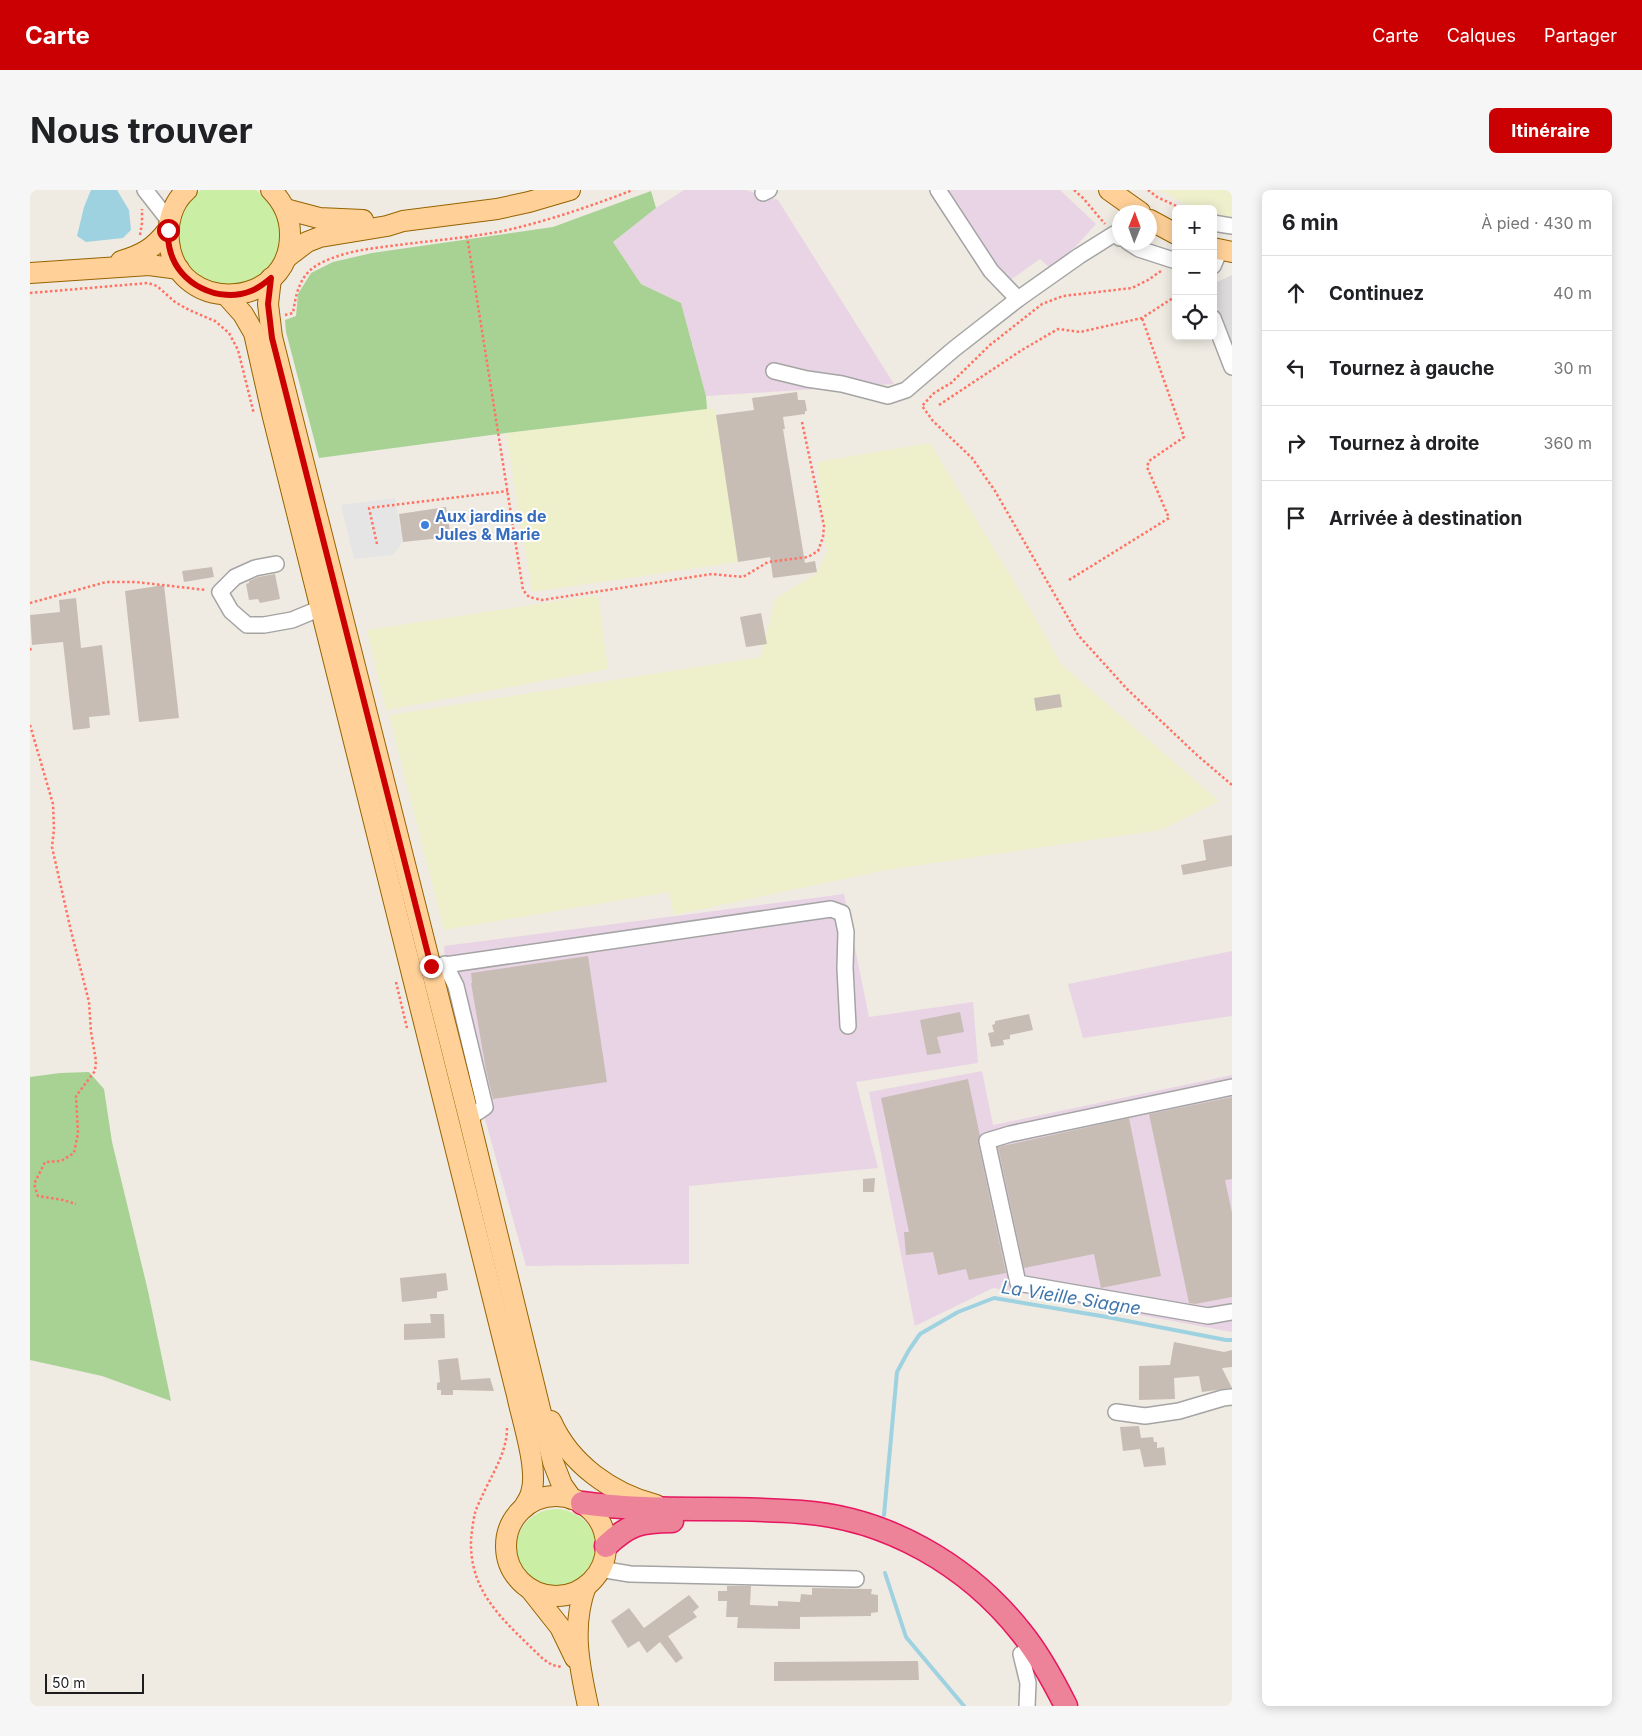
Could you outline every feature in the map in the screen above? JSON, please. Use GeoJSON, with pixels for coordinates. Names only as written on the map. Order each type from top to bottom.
{"type":"FeatureCollection","features":[{"type":"Feature","properties":{"kind":"highway"},"geometry":{"type":"LineString","coordinates":[[577,1501],[598,1505],[802,1512],[838,1517],[883,1530],[919,1546],[959,1572],[998,1606],[1036,1653],[1066,1706]]}},
{"type":"Feature","properties":{"kind":"highway"},"geometry":{"type":"LineString","coordinates":[[606,1546],[624,1530],[643,1523],[656,1521],[783,1524],[814,1527],[860,1536],[880,1543],[914,1559],[963,1591],[996,1621],[1021,1654],[1052,1706]]}},
{"type":"Feature","properties":{"kind":"main road"},"geometry":{"type":"LineString","coordinates":[[187,190],[172,212],[169,226],[170,251],[179,269],[192,283],[208,292],[226,295],[250,292],[262,286],[280,269],[286,258],[290,242],[290,225],[285,209],[271,190]]}},
{"type":"Feature","properties":{"kind":"main road"},"geometry":{"type":"LineString","coordinates":[[286,258],[307,242],[320,237],[403,222],[497,209],[570,190]]}},
{"type":"Feature","properties":{"kind":"main road"},"geometry":{"type":"LineString","coordinates":[[1109,190],[1130,205]]}},
{"type":"Feature","properties":{"kind":"main road"},"geometry":{"type":"LineString","coordinates":[[285,209],[319,218],[403,222]]}},
{"type":"Feature","properties":{"kind":"main road"},"geometry":{"type":"LineString","coordinates":[[1157,224],[1172,232]]}},
{"type":"Feature","properties":{"kind":"main road"},"geometry":{"type":"LineString","coordinates":[[98,268],[134,257],[149,250],[157,243],[169,226]]}},
{"type":"Feature","properties":{"kind":"main road"},"geometry":{"type":"LineString","coordinates":[[30,273],[148,265],[179,269]]}},
{"type":"Feature","properties":{"kind":"main road"},"geometry":{"type":"LineString","coordinates":[[271,278],[268,304],[272,338],[438,965],[470,1118],[553,1462],[562,1485],[577,1501],[592,1511],[600,1521],[604,1533],[606,1546],[600,1569],[586,1586],[580,1600],[578,1614],[578,1665]]}},
{"type":"Feature","properties":{"kind":"main road"},"geometry":{"type":"LineString","coordinates":[[226,295],[243,314],[254,333],[258,346],[272,413],[528,1446],[532,1484],[531,1493],[524,1507]]}},
{"type":"Feature","properties":{"kind":"main road"},"geometry":{"type":"LineString","coordinates":[[536,1388],[552,1424],[564,1445],[587,1470],[629,1496],[670,1508]]}},
{"type":"Feature","properties":{"kind":"main road"},"geometry":{"type":"LineString","coordinates":[[577,1501],[560,1496],[534,1500],[515,1516],[506,1538],[506,1550],[508,1562],[513,1573],[530,1589],[560,1627],[578,1665],[588,1706]]}},
{"type":"Feature","properties":{"kind":"main road"},"geometry":{"type":"LineString","coordinates":[[530,1589],[553,1596],[576,1592],[586,1586]]}},
{"type":"Feature","properties":{"kind":"street"},"geometry":{"type":"LineString","coordinates":[[938,190],[991,271],[1018,299]]}},
{"type":"Feature","properties":{"kind":"street"},"geometry":{"type":"LineString","coordinates":[[144,198],[169,226]]}},
{"type":"Feature","properties":{"kind":"street"},"geometry":{"type":"LineString","coordinates":[[1217,223],[1232,226]]}},
{"type":"Feature","properties":{"kind":"street"},"geometry":{"type":"LineString","coordinates":[[774,371],[807,380],[842,384],[888,396],[906,390],[954,349],[1018,299],[1078,256],[1112,239]]}},
{"type":"Feature","properties":{"kind":"street"},"geometry":{"type":"LineString","coordinates":[[1142,250],[1172,260]]}},
{"type":"Feature","properties":{"kind":"street"},"geometry":{"type":"LineString","coordinates":[[1217,328],[1232,367]]}},
{"type":"Feature","properties":{"kind":"street"},"geometry":{"type":"LineString","coordinates":[[276,564],[255,568],[235,577],[220,592],[231,611],[247,625],[264,625],[292,620],[321,608]]}},
{"type":"Feature","properties":{"kind":"street"},"geometry":{"type":"LineString","coordinates":[[438,965],[831,909],[842,913],[846,932],[844,968],[848,1026]]}},
{"type":"Feature","properties":{"kind":"street"},"geometry":{"type":"LineString","coordinates":[[1232,1087],[1010,1134],[987,1141],[1018,1283],[1208,1316],[1232,1312]]}},
{"type":"Feature","properties":{"kind":"street"},"geometry":{"type":"LineString","coordinates":[[1116,1412],[1145,1416],[1179,1411],[1232,1397]]}},
{"type":"Feature","properties":{"kind":"street"},"geometry":{"type":"LineString","coordinates":[[600,1569],[630,1574],[856,1579]]}},
{"type":"Feature","properties":{"kind":"street"},"geometry":{"type":"LineString","coordinates":[[1021,1654],[1028,1683],[1027,1706]]}},
{"type":"Feature","properties":{"kind":"path"},"geometry":{"type":"LineString","coordinates":[[280,316],[292,313],[300,281],[319,263],[361,250],[503,231],[572,214],[634,190]]}},
{"type":"Feature","properties":{"kind":"path"},"geometry":{"type":"LineString","coordinates":[[1074,190],[1112,230]]}},
{"type":"Feature","properties":{"kind":"path"},"geometry":{"type":"LineString","coordinates":[[1148,190],[1157,197],[1174,205]]}},
{"type":"Feature","properties":{"kind":"path"},"geometry":{"type":"LineString","coordinates":[[140,237],[144,198]]}},
{"type":"Feature","properties":{"kind":"path"},"geometry":{"type":"LineString","coordinates":[[467,236],[485,360],[508,490],[523,590],[529,597],[542,600],[712,574],[743,577],[768,562],[808,557],[818,551],[823,538],[824,526],[802,422]]}},
{"type":"Feature","properties":{"kind":"path"},"geometry":{"type":"LineString","coordinates":[[1172,260],[1148,280],[1132,288],[1062,296],[1042,304],[990,345],[951,383],[934,393],[922,406],[933,421],[972,458],[994,491],[1078,635],[1126,689],[1232,785]]}},
{"type":"Feature","properties":{"kind":"path"},"geometry":{"type":"LineString","coordinates":[[30,293],[148,283],[157,286],[175,302],[189,310],[215,321],[229,333]]}},
{"type":"Feature","properties":{"kind":"path"},"geometry":{"type":"LineString","coordinates":[[939,405],[1022,350],[1058,330],[1080,332],[1142,318],[1172,299]]}},
{"type":"Feature","properties":{"kind":"path"},"geometry":{"type":"LineString","coordinates":[[1069,580],[1169,518],[1147,467],[1148,461],[1184,437],[1142,318]]}},
{"type":"Feature","properties":{"kind":"path"},"geometry":{"type":"LineString","coordinates":[[377,544],[369,508],[508,490]]}},
{"type":"Feature","properties":{"kind":"path"},"geometry":{"type":"LineString","coordinates":[[30,603],[106,582],[136,582],[220,592]]}},
{"type":"Feature","properties":{"kind":"path"},"geometry":{"type":"LineString","coordinates":[[30,725],[53,804],[54,828],[52,847],[89,1002],[91,1032],[96,1061],[95,1071],[76,1096],[78,1134],[74,1153],[61,1161],[44,1162],[34,1184],[38,1196],[76,1204]]}},
{"type":"Feature","properties":{"kind":"path"},"geometry":{"type":"LineString","coordinates":[[506,1443],[498,1465],[475,1513],[471,1550],[476,1577],[483,1593],[494,1610],[543,1659],[552,1665],[562,1667],[578,1665]]}},
{"type":"Feature","properties":{"kind":"shaded area"},"geometry":{"type":"Polygon","coordinates":[[[684,190],[746,190],[778,200],[894,384],[706,396],[681,303],[641,284],[613,242],[656,208],[684,190]]]}},
{"type":"Feature","properties":{"kind":"shaded area"},"geometry":{"type":"Polygon","coordinates":[[[944,190],[1060,190],[1096,224],[1051,269],[1040,259],[1009,281],[989,260],[944,190]]]}},
{"type":"Feature","properties":{"kind":"shaded area"},"geometry":{"type":"Polygon","coordinates":[[[1232,275],[1232,346],[1217,307],[1217,282],[1232,275]]]}},
{"type":"Feature","properties":{"kind":"shaded area"},"geometry":{"type":"Polygon","coordinates":[[[395,498],[403,542],[393,555],[354,559],[341,505],[395,498]]]}},
{"type":"Feature","properties":{"kind":"shaded area"},"geometry":{"type":"Polygon","coordinates":[[[844,894],[869,1017],[973,1002],[978,1063],[856,1082],[878,1168],[689,1186],[689,1264],[526,1266],[447,983],[444,946],[844,894]]]}},
{"type":"Feature","properties":{"kind":"shaded area"},"geometry":{"type":"Polygon","coordinates":[[[1232,951],[1232,1016],[1083,1038],[1068,984],[1232,951]]]}},
{"type":"Feature","properties":{"kind":"shaded area"},"geometry":{"type":"Polygon","coordinates":[[[982,1071],[993,1125],[1232,1075],[1232,1332],[993,1288],[915,1326],[869,1092],[982,1071]]]}},
{"type":"Feature","properties":{"kind":"green space"},"geometry":{"type":"Polygon","coordinates":[[[201,190],[256,190],[272,204],[279,220],[281,238],[278,255],[269,269],[256,280],[223,288],[192,274],[176,245],[181,211],[192,196],[201,190]]]}},
{"type":"Feature","properties":{"kind":"green space"},"geometry":{"type":"Polygon","coordinates":[[[1160,190],[1232,190],[1232,220],[1217,215],[1217,205],[1187,205],[1160,190]]]}},
{"type":"Feature","properties":{"kind":"green space"},"geometry":{"type":"Polygon","coordinates":[[[651,191],[656,208],[613,242],[641,284],[681,303],[706,396],[707,409],[319,458],[286,332],[285,320],[296,316],[298,294],[311,273],[333,262],[372,253],[553,227],[651,191]]]}},
{"type":"Feature","properties":{"kind":"green space"},"geometry":{"type":"Polygon","coordinates":[[[714,409],[717,416],[738,562],[532,592],[506,433],[714,409]]]}},
{"type":"Feature","properties":{"kind":"green space"},"geometry":{"type":"Polygon","coordinates":[[[930,443],[1031,610],[1061,664],[1219,801],[1161,830],[886,870],[674,915],[669,892],[444,930],[389,715],[761,657],[775,599],[817,573],[827,551],[817,462],[930,443]]]}},
{"type":"Feature","properties":{"kind":"green space"},"geometry":{"type":"Polygon","coordinates":[[[598,595],[608,669],[386,710],[367,630],[598,595]]]}},
{"type":"Feature","properties":{"kind":"green space"},"geometry":{"type":"Polygon","coordinates":[[[89,1072],[104,1089],[112,1142],[148,1291],[171,1401],[102,1376],[30,1360],[30,1077],[89,1072]]]}},
{"type":"Feature","properties":{"kind":"green space"},"geometry":{"type":"Polygon","coordinates":[[[556,1509],[571,1512],[584,1521],[593,1534],[596,1549],[593,1564],[584,1577],[571,1586],[556,1589],[541,1586],[528,1577],[519,1564],[516,1549],[519,1534],[528,1521],[541,1512],[556,1509]]]}},
{"type":"Feature","properties":{"kind":"water"},"geometry":{"type":"Polygon","coordinates":[[[91,190],[117,190],[129,210],[131,230],[123,238],[86,242],[77,236],[84,207],[91,190]]]}},
{"type":"Feature","properties":{"kind":"building"},"geometry":{"type":"Polygon","coordinates":[[[797,392],[798,400],[805,400],[807,411],[805,411],[805,414],[783,417],[785,429],[783,429],[805,563],[815,561],[817,572],[773,578],[770,557],[738,562],[716,415],[754,410],[752,398],[797,392]]]}},
{"type":"Feature","properties":{"kind":"building","name":"Aux jardins de Jules & Marie"},"geometry":{"type":"Polygon","coordinates":[[[446,507],[451,537],[403,542],[399,514],[446,507]]]}},
{"type":"Feature","properties":{"kind":"building"},"geometry":{"type":"Polygon","coordinates":[[[212,567],[214,577],[184,582],[182,571],[212,567]]]}},
{"type":"Feature","properties":{"kind":"building"},"geometry":{"type":"Polygon","coordinates":[[[275,574],[280,599],[260,603],[258,599],[249,600],[246,584],[249,581],[258,577],[275,574]]]}},
{"type":"Feature","properties":{"kind":"building"},"geometry":{"type":"Polygon","coordinates":[[[164,585],[179,718],[139,722],[125,591],[164,585]]]}},
{"type":"Feature","properties":{"kind":"building"},"geometry":{"type":"Polygon","coordinates":[[[76,598],[81,648],[102,645],[110,715],[89,717],[90,728],[73,730],[63,642],[32,645],[30,615],[60,612],[59,600],[76,598]]]}},
{"type":"Feature","properties":{"kind":"building"},"geometry":{"type":"Polygon","coordinates":[[[761,613],[767,644],[746,647],[740,617],[761,613]]]}},
{"type":"Feature","properties":{"kind":"building"},"geometry":{"type":"Polygon","coordinates":[[[1060,694],[1062,707],[1036,711],[1034,698],[1060,694]]]}},
{"type":"Feature","properties":{"kind":"building"},"geometry":{"type":"Polygon","coordinates":[[[1232,835],[1232,866],[1183,875],[1181,865],[1206,860],[1203,840],[1232,835]]]}},
{"type":"Feature","properties":{"kind":"building"},"geometry":{"type":"Polygon","coordinates":[[[588,956],[607,1082],[493,1099],[486,1070],[471,983],[471,973],[588,956]]]}},
{"type":"Feature","properties":{"kind":"building"},"geometry":{"type":"Polygon","coordinates":[[[960,1012],[964,1032],[937,1037],[941,1053],[927,1055],[920,1020],[960,1012]]]}},
{"type":"Feature","properties":{"kind":"building"},"geometry":{"type":"Polygon","coordinates":[[[1029,1014],[1033,1030],[1010,1035],[1010,1039],[1003,1040],[1004,1045],[991,1047],[988,1033],[994,1032],[992,1025],[995,1024],[995,1021],[1029,1014]]]}},
{"type":"Feature","properties":{"kind":"building"},"geometry":{"type":"Polygon","coordinates":[[[968,1079],[980,1136],[978,1143],[1006,1273],[969,1280],[966,1269],[938,1275],[933,1252],[906,1255],[904,1232],[909,1232],[881,1098],[968,1079]]]}},
{"type":"Feature","properties":{"kind":"building"},"geometry":{"type":"Polygon","coordinates":[[[1232,1097],[1232,1179],[1225,1180],[1232,1213],[1232,1297],[1195,1304],[1189,1303],[1149,1114],[1232,1097]]]}},
{"type":"Feature","properties":{"kind":"building"},"geometry":{"type":"Polygon","coordinates":[[[1129,1118],[1161,1276],[1101,1288],[1094,1254],[1024,1268],[998,1147],[1129,1118]]]}},
{"type":"Feature","properties":{"kind":"building"},"geometry":{"type":"Polygon","coordinates":[[[875,1178],[874,1192],[863,1192],[863,1179],[875,1178]]]}},
{"type":"Feature","properties":{"kind":"building"},"geometry":{"type":"Polygon","coordinates":[[[446,1273],[448,1290],[437,1292],[437,1298],[402,1302],[400,1278],[446,1273]]]}},
{"type":"Feature","properties":{"kind":"building"},"geometry":{"type":"Polygon","coordinates":[[[430,1314],[444,1314],[445,1338],[404,1340],[404,1324],[431,1323],[430,1314]]]}},
{"type":"Feature","properties":{"kind":"building"},"geometry":{"type":"Polygon","coordinates":[[[1174,1342],[1224,1352],[1232,1350],[1232,1367],[1222,1368],[1232,1388],[1202,1392],[1199,1376],[1174,1378],[1175,1399],[1139,1400],[1139,1366],[1170,1365],[1174,1342]]]}},
{"type":"Feature","properties":{"kind":"building"},"geometry":{"type":"Polygon","coordinates":[[[458,1358],[461,1380],[490,1378],[494,1391],[453,1390],[453,1395],[441,1395],[441,1390],[437,1390],[437,1383],[440,1382],[438,1360],[458,1358]]]}},
{"type":"Feature","properties":{"kind":"building"},"geometry":{"type":"Polygon","coordinates":[[[1139,1426],[1141,1438],[1153,1437],[1154,1442],[1157,1442],[1157,1448],[1164,1447],[1166,1465],[1144,1467],[1140,1449],[1123,1451],[1120,1427],[1139,1426]]]}},
{"type":"Feature","properties":{"kind":"building"},"geometry":{"type":"Polygon","coordinates":[[[727,1586],[751,1586],[750,1605],[778,1606],[778,1601],[800,1602],[801,1594],[812,1595],[812,1588],[872,1589],[871,1594],[878,1595],[878,1612],[871,1613],[871,1616],[800,1617],[800,1629],[737,1628],[738,1617],[726,1617],[727,1601],[718,1601],[718,1591],[727,1591],[727,1586]]]}},
{"type":"Feature","properties":{"kind":"building"},"geometry":{"type":"Polygon","coordinates":[[[689,1595],[699,1607],[693,1612],[697,1617],[668,1636],[683,1658],[676,1663],[660,1642],[647,1653],[639,1641],[628,1648],[611,1621],[629,1608],[644,1628],[689,1595]]]}},
{"type":"Feature","properties":{"kind":"building"},"geometry":{"type":"Polygon","coordinates":[[[918,1661],[919,1680],[774,1681],[774,1662],[918,1661]]]}},
{"type":"Feature","properties":{"kind":"waterway","name":"La Vieille Siagne"},"geometry":{"type":"LineString","coordinates":[[884,1515],[897,1372],[920,1334],[958,1312],[994,1298],[1232,1340]]}},
{"type":"Feature","properties":{"kind":"waterway","name":"La Vieille Siagne"},"geometry":{"type":"LineString","coordinates":[[885,1573],[906,1637],[964,1706]]}},
{"type":"Feature","properties":{"kind":"place","name":"Aux jardins de Jules & Marie"},"geometry":{"type":"Point","coordinates":[425,525]}},
{"type":"Feature","properties":{"kind":"route"},"geometry":{"type":"LineString","coordinates":[[168,230],[170,251],[179,269],[192,283],[208,292],[226,295],[250,292],[262,286],[271,278],[268,318],[272,338],[431,966]]}}]}
